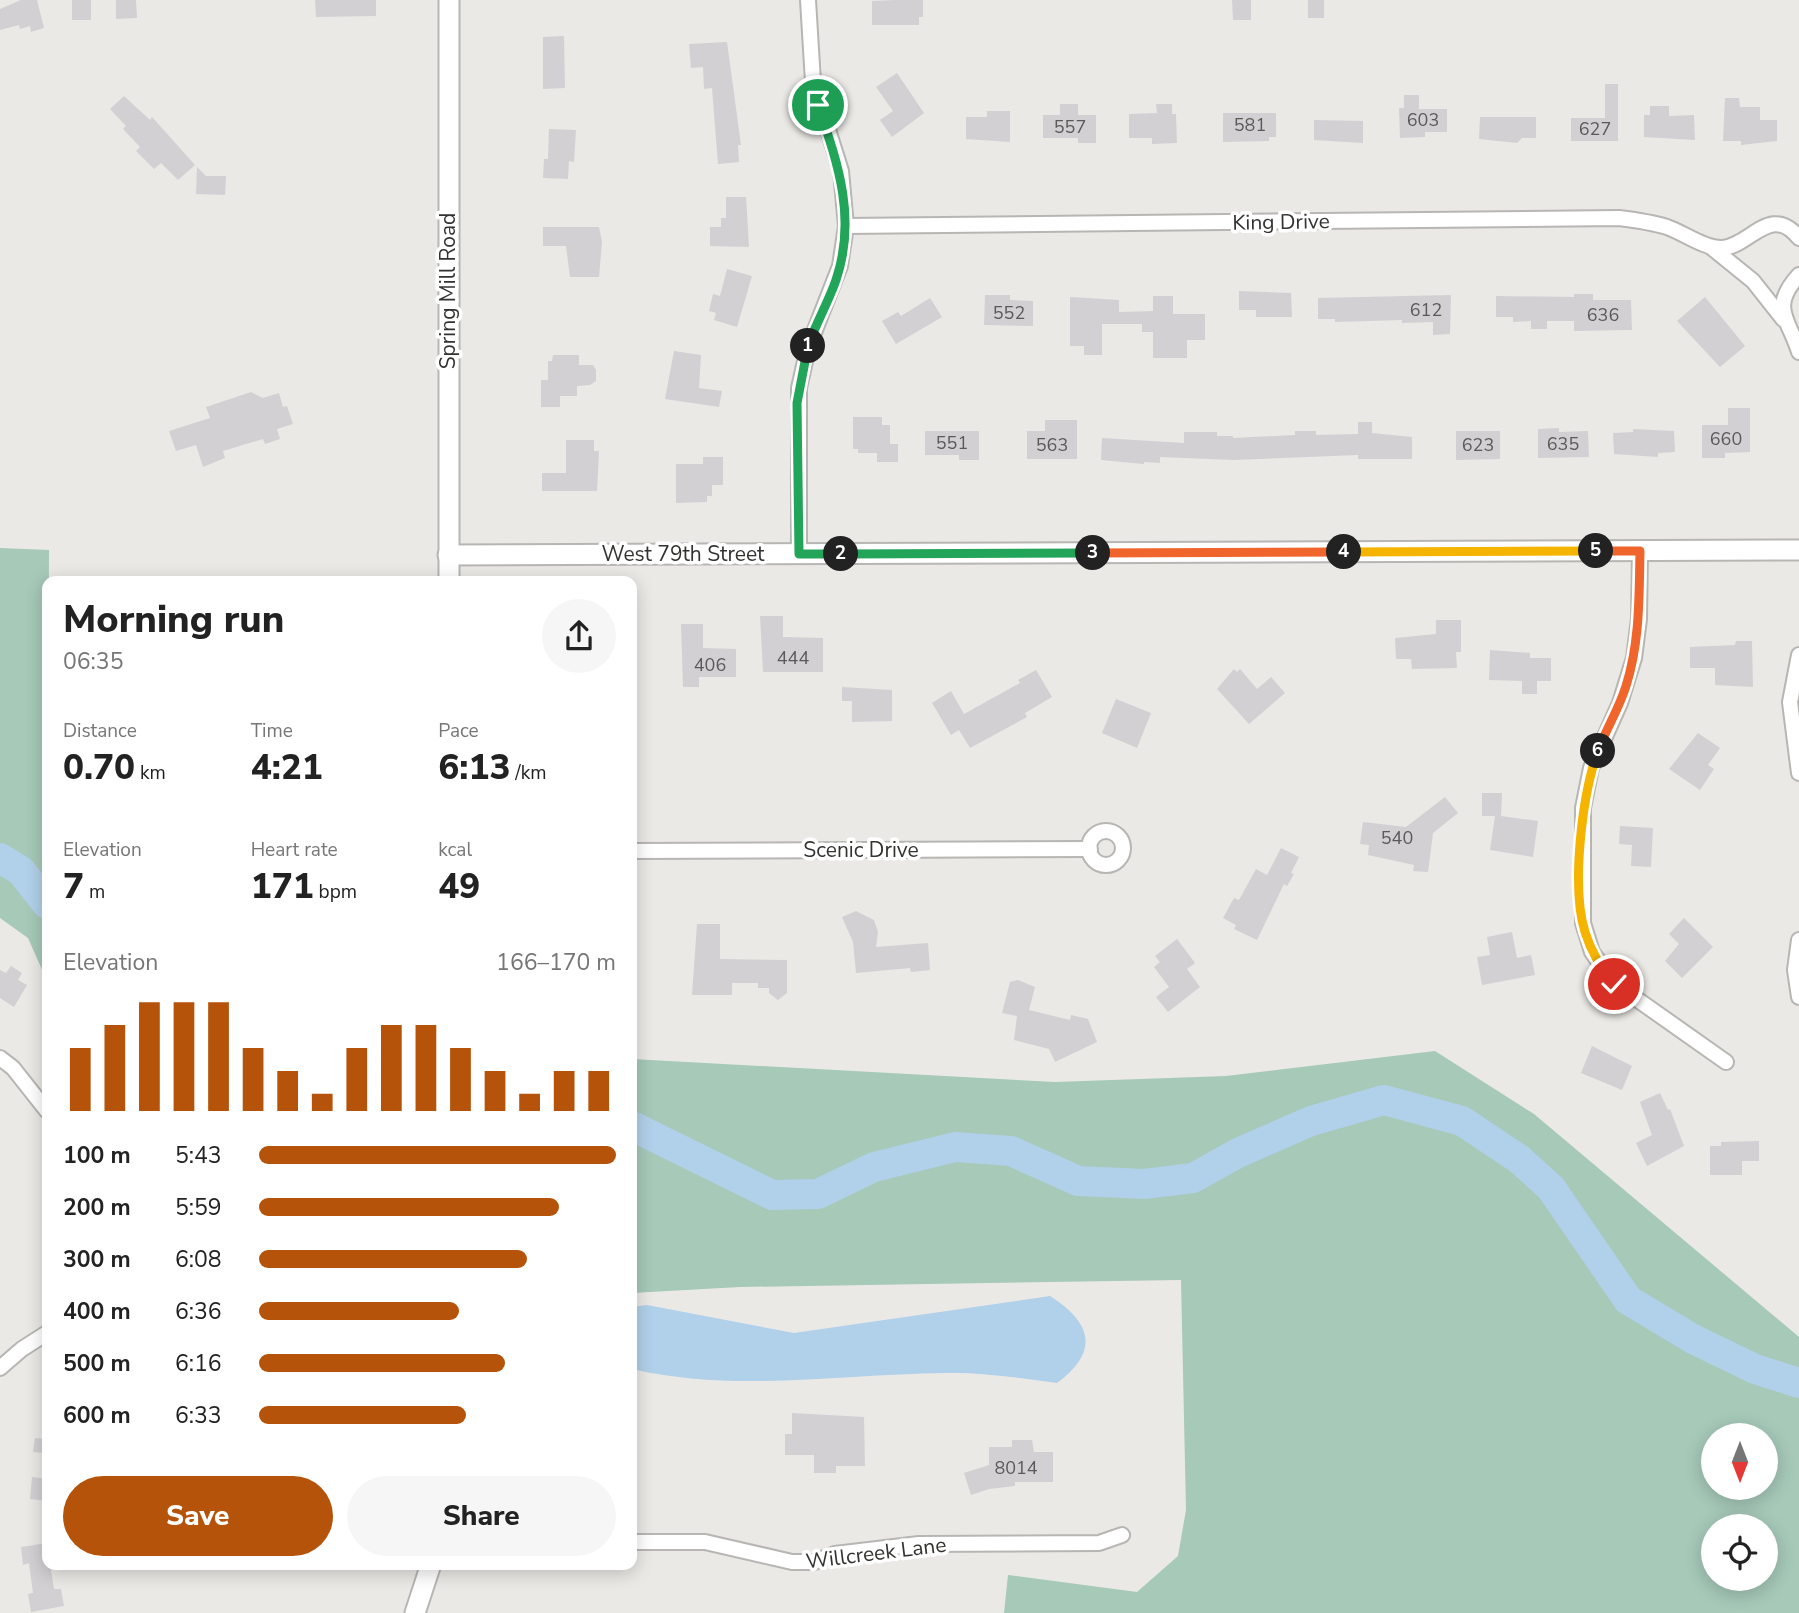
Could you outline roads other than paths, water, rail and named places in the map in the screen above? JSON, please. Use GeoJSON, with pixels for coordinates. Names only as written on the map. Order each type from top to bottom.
{"type":"FeatureCollection","features":[{"type":"Feature","properties":{"kind":"main road","name":"Spring Mill Road"},"geometry":{"type":"LineString","coordinates":[[449,0],[449,576]]}},
{"type":"Feature","properties":{"kind":"main road","name":"West 79th Street"},"geometry":{"type":"LineString","coordinates":[[448,555],[1799,550]]}},
{"type":"Feature","properties":{"kind":"main road"},"geometry":{"type":"LineString","coordinates":[[415,1613],[429,1570]]}},
{"type":"Feature","properties":{"kind":"street"},"geometry":{"type":"LineString","coordinates":[[799,554],[799,388],[808,348],[840,266],[846,226],[841,171],[813,82],[808,0]]}},
{"type":"Feature","properties":{"kind":"street","name":"King Drive"},"geometry":{"type":"LineString","coordinates":[[846,226],[1619,218],[1664,226],[1710,247],[1753,281],[1783,319],[1799,352]]}},
{"type":"Feature","properties":{"kind":"street"},"geometry":{"type":"LineString","coordinates":[[1710,247],[1735,246],[1758,228],[1770,225],[1792,230],[1799,238]]}},
{"type":"Feature","properties":{"kind":"street"},"geometry":{"type":"LineString","coordinates":[[1783,319],[1783,300],[1789,285],[1799,275]]}},
{"type":"Feature","properties":{"kind":"street"},"geometry":{"type":"LineString","coordinates":[[1640,551],[1639,619],[1634,658],[1620,703],[1591,768],[1583,808],[1583,923],[1592,952],[1614,984],[1726,1062]]}},
{"type":"Feature","properties":{"kind":"street"},"geometry":{"type":"LineString","coordinates":[[1799,655],[1790,702],[1799,773]]}},
{"type":"Feature","properties":{"kind":"street","name":"Scenic Drive"},"geometry":{"type":"LineString","coordinates":[[637,851],[1090,849]]}},
{"type":"Feature","properties":{"kind":"street"},"geometry":{"type":"LineString","coordinates":[[1799,940],[1795,970],[1799,996]]}},
{"type":"Feature","properties":{"kind":"street"},"geometry":{"type":"LineString","coordinates":[[0,1058],[13,1068],[42,1105]]}},
{"type":"Feature","properties":{"kind":"street"},"geometry":{"type":"LineString","coordinates":[[0,1368],[42,1336]]}},
{"type":"Feature","properties":{"kind":"street","name":"Willcreek Lane"},"geometry":{"type":"LineString","coordinates":[[637,1542],[695,1541],[776,1561],[814,1562],[835,1554],[919,1544],[1100,1543],[1122,1535]]}},
{"type":"Feature","properties":{"kind":"water"},"geometry":{"type":"Polygon","coordinates":[[[1050,1296],[1075,1316],[1082,1327],[1085,1349],[1071,1371],[1057,1383],[960,1373],[788,1380],[710,1380],[637,1370],[637,1306],[647,1305],[794,1333],[1050,1296]]]}},
{"type":"Feature","properties":{"kind":"waterway"},"geometry":{"type":"LineString","coordinates":[[0,858],[21,871],[42,898]]}},
{"type":"Feature","properties":{"kind":"waterway"},"geometry":{"type":"LineString","coordinates":[[637,1128],[772,1195],[818,1194],[874,1167],[955,1147],[1011,1151],[1078,1181],[1144,1184],[1193,1178],[1238,1153],[1311,1121],[1384,1100],[1462,1121],[1519,1159],[1551,1188],[1628,1300],[1693,1339],[1755,1369],[1799,1383]]}}]}
